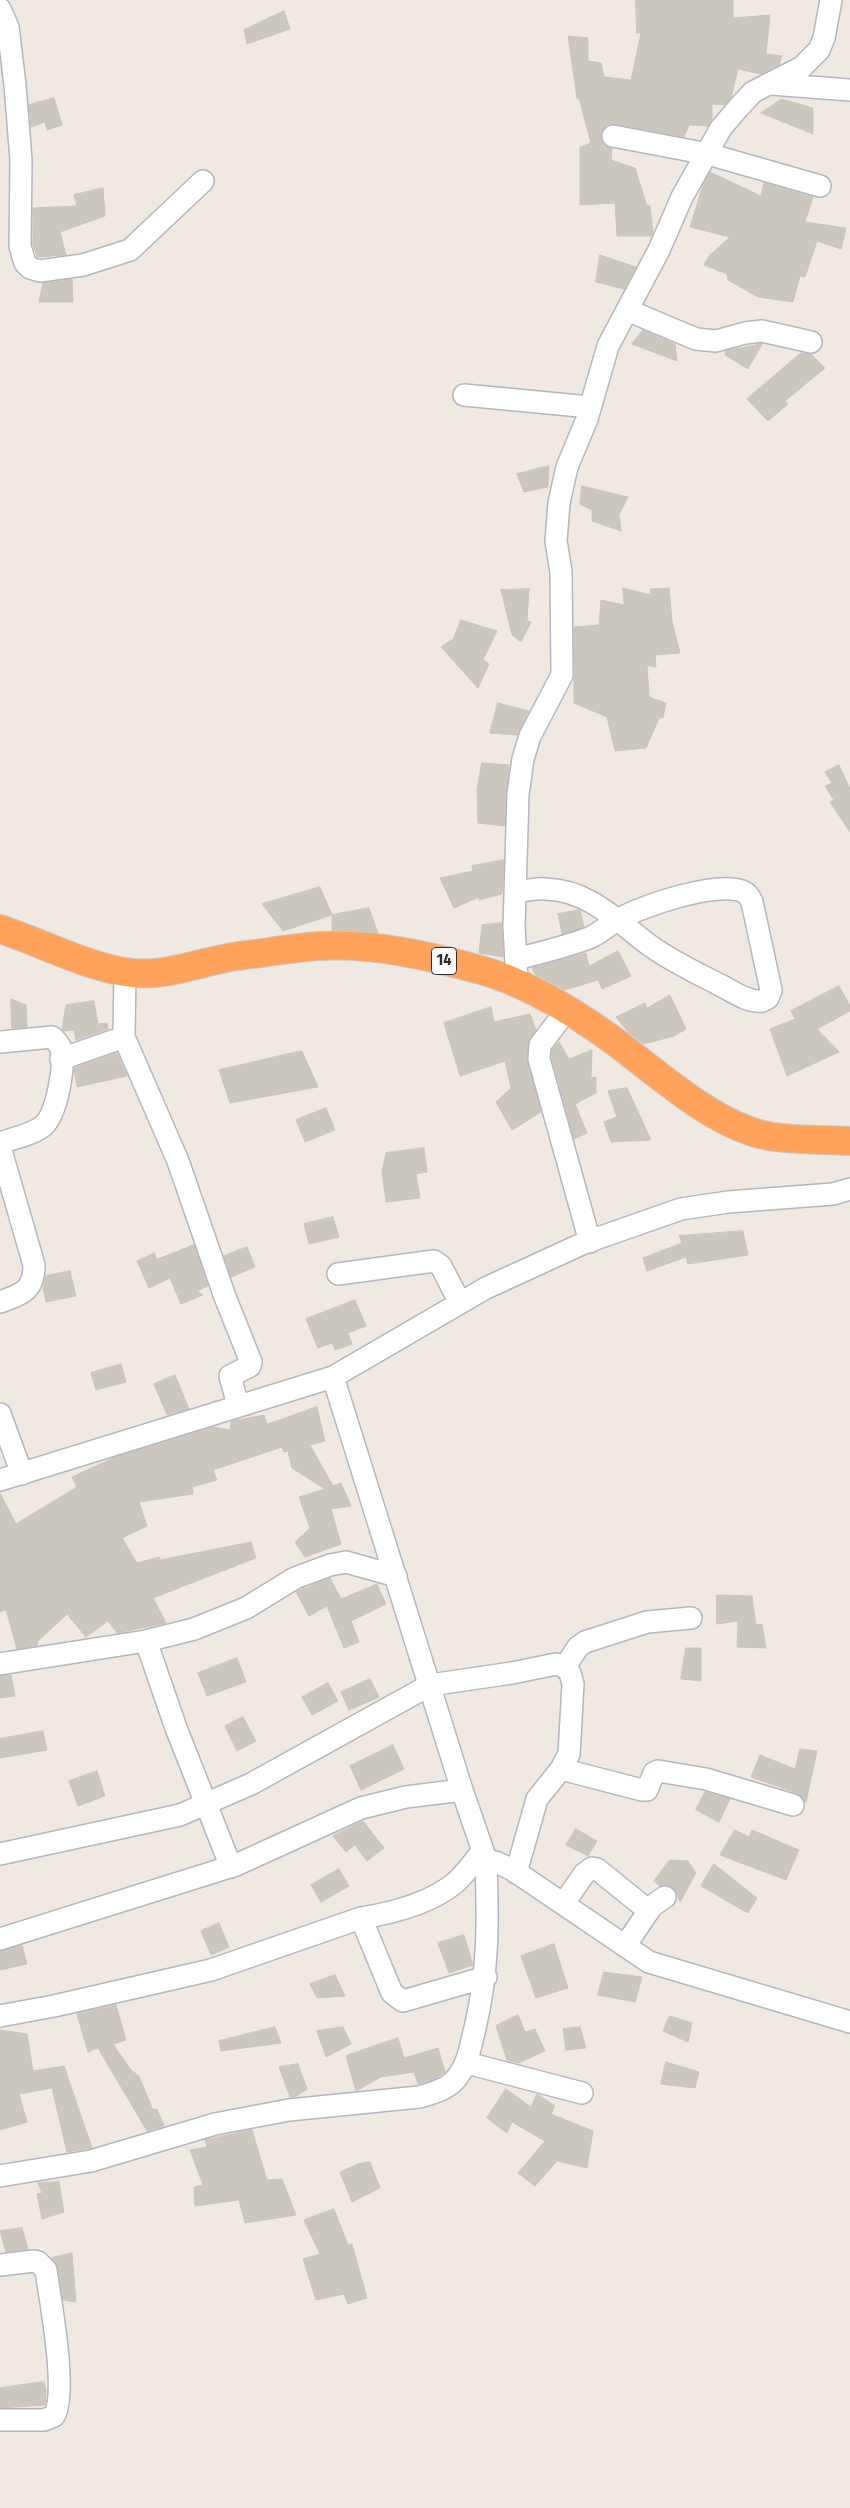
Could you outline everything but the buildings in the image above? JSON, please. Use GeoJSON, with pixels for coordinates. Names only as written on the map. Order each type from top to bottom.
{"type":"FeatureCollection","features":[{"type":"Feature","properties":{"kind":"highway","name":"14"},"geometry":{"type":"LineString","coordinates":[[0,929],[125,972],[148,973],[234,957],[319,946],[354,946],[516,970],[566,1010],[609,1038],[661,1080],[730,1122],[764,1135],[850,1141]]}},
{"type":"Feature","properties":{"kind":"street"},"geometry":{"type":"LineString","coordinates":[[516,891],[546,889],[560,891],[581,898],[618,919],[665,956],[745,998],[762,1001],[769,995],[770,983],[752,902],[743,891],[719,890],[678,897],[618,919],[592,937],[558,949],[516,970],[516,891],[518,794],[522,759],[530,736],[562,675],[562,572],[556,541],[559,503],[567,467],[590,407],[608,346],[659,250],[682,197],[721,128],[753,92],[802,67],[819,50],[824,38],[830,0]]}},
{"type":"Feature","properties":{"kind":"street"},"geometry":{"type":"LineString","coordinates":[[0,9],[8,27],[15,85],[21,160],[20,246],[25,262],[30,268],[40,271],[83,265],[130,250],[203,181]]}},
{"type":"Feature","properties":{"kind":"street"},"geometry":{"type":"LineString","coordinates":[[771,84],[850,90]]}},
{"type":"Feature","properties":{"kind":"street"},"geometry":{"type":"LineString","coordinates":[[613,136],[708,154],[820,186]]}},
{"type":"Feature","properties":{"kind":"street"},"geometry":{"type":"LineString","coordinates":[[627,310],[696,339],[706,341],[762,331],[811,342]]}},
{"type":"Feature","properties":{"kind":"street"},"geometry":{"type":"LineString","coordinates":[[464,395],[590,407]]}},
{"type":"Feature","properties":{"kind":"street"},"geometry":{"type":"LineString","coordinates":[[125,972],[124,1037],[178,1161],[225,1297],[251,1362],[250,1366],[230,1376],[238,1405]]}},
{"type":"Feature","properties":{"kind":"street"},"geometry":{"type":"LineString","coordinates":[[566,1010],[540,1045],[539,1059],[590,1242]]}},
{"type":"Feature","properties":{"kind":"street"},"geometry":{"type":"LineString","coordinates":[[61,1059],[124,1037]]}},
{"type":"Feature","properties":{"kind":"street"},"geometry":{"type":"LineString","coordinates":[[0,1042],[52,1038],[58,1042],[61,1059],[59,1085],[52,1114],[43,1126],[0,1143]]}},
{"type":"Feature","properties":{"kind":"street"},"geometry":{"type":"LineString","coordinates":[[0,1147],[34,1264],[34,1276],[26,1291],[0,1302]]}},
{"type":"Feature","properties":{"kind":"street"},"geometry":{"type":"LineString","coordinates":[[0,1480],[334,1376],[486,1288],[590,1242],[681,1209],[728,1202],[833,1194],[850,1189]]}},
{"type":"Feature","properties":{"kind":"street"},"geometry":{"type":"LineString","coordinates":[[338,1274],[434,1261],[441,1266],[460,1303]]}},
{"type":"Feature","properties":{"kind":"street"},"geometry":{"type":"LineString","coordinates":[[334,1376],[462,1790],[499,1864],[564,1903],[649,1962],[850,2022]]}},
{"type":"Feature","properties":{"kind":"street"},"geometry":{"type":"LineString","coordinates":[[0,1414],[22,1474]]}},
{"type":"Feature","properties":{"kind":"street"},"geometry":{"type":"LineString","coordinates":[[0,1664],[146,1641],[194,1629],[246,1608],[295,1578],[330,1565],[346,1562],[396,1576]]}},
{"type":"Feature","properties":{"kind":"street"},"geometry":{"type":"LineString","coordinates":[[565,1667],[578,1647],[585,1642],[647,1622],[691,1618]]}},
{"type":"Feature","properties":{"kind":"street"},"geometry":{"type":"LineString","coordinates":[[146,1641],[176,1728],[231,1867]]}},
{"type":"Feature","properties":{"kind":"street"},"geometry":{"type":"LineString","coordinates":[[0,1854],[180,1815],[251,1784],[430,1685],[512,1673],[556,1664],[565,1667],[570,1673],[573,1684],[569,1754],[561,1769],[537,1800],[499,1864],[489,1931],[486,1977],[467,2063],[453,2082],[436,2092],[419,2097],[289,2110],[215,2124],[91,2161],[0,2176]]}},
{"type":"Feature","properties":{"kind":"street"},"geometry":{"type":"LineString","coordinates":[[561,1769],[642,1790],[646,1790],[654,1773],[658,1771],[706,1779],[793,1805]]}},
{"type":"Feature","properties":{"kind":"street"},"geometry":{"type":"LineString","coordinates":[[0,1940],[146,1896],[231,1867],[278,1848],[362,1808],[406,1797],[462,1790]]}},
{"type":"Feature","properties":{"kind":"street"},"geometry":{"type":"LineString","coordinates":[[0,2016],[54,2006],[211,1970],[361,1918],[394,1912],[432,1897],[455,1883],[499,1864]]}},
{"type":"Feature","properties":{"kind":"street"},"geometry":{"type":"LineString","coordinates":[[564,1903],[584,1874],[592,1868],[597,1869],[657,1904],[625,1946]]}},
{"type":"Feature","properties":{"kind":"street"},"geometry":{"type":"LineString","coordinates":[[361,1918],[392,1993],[403,2001],[486,1977]]}},
{"type":"Feature","properties":{"kind":"street"},"geometry":{"type":"LineString","coordinates":[[467,2063],[582,2093]]}},
{"type":"Feature","properties":{"kind":"street"},"geometry":{"type":"LineString","coordinates":[[0,2265],[34,2261],[38,2262],[46,2270],[57,2358],[59,2400],[54,2416],[44,2420],[0,2420]]}}]}
